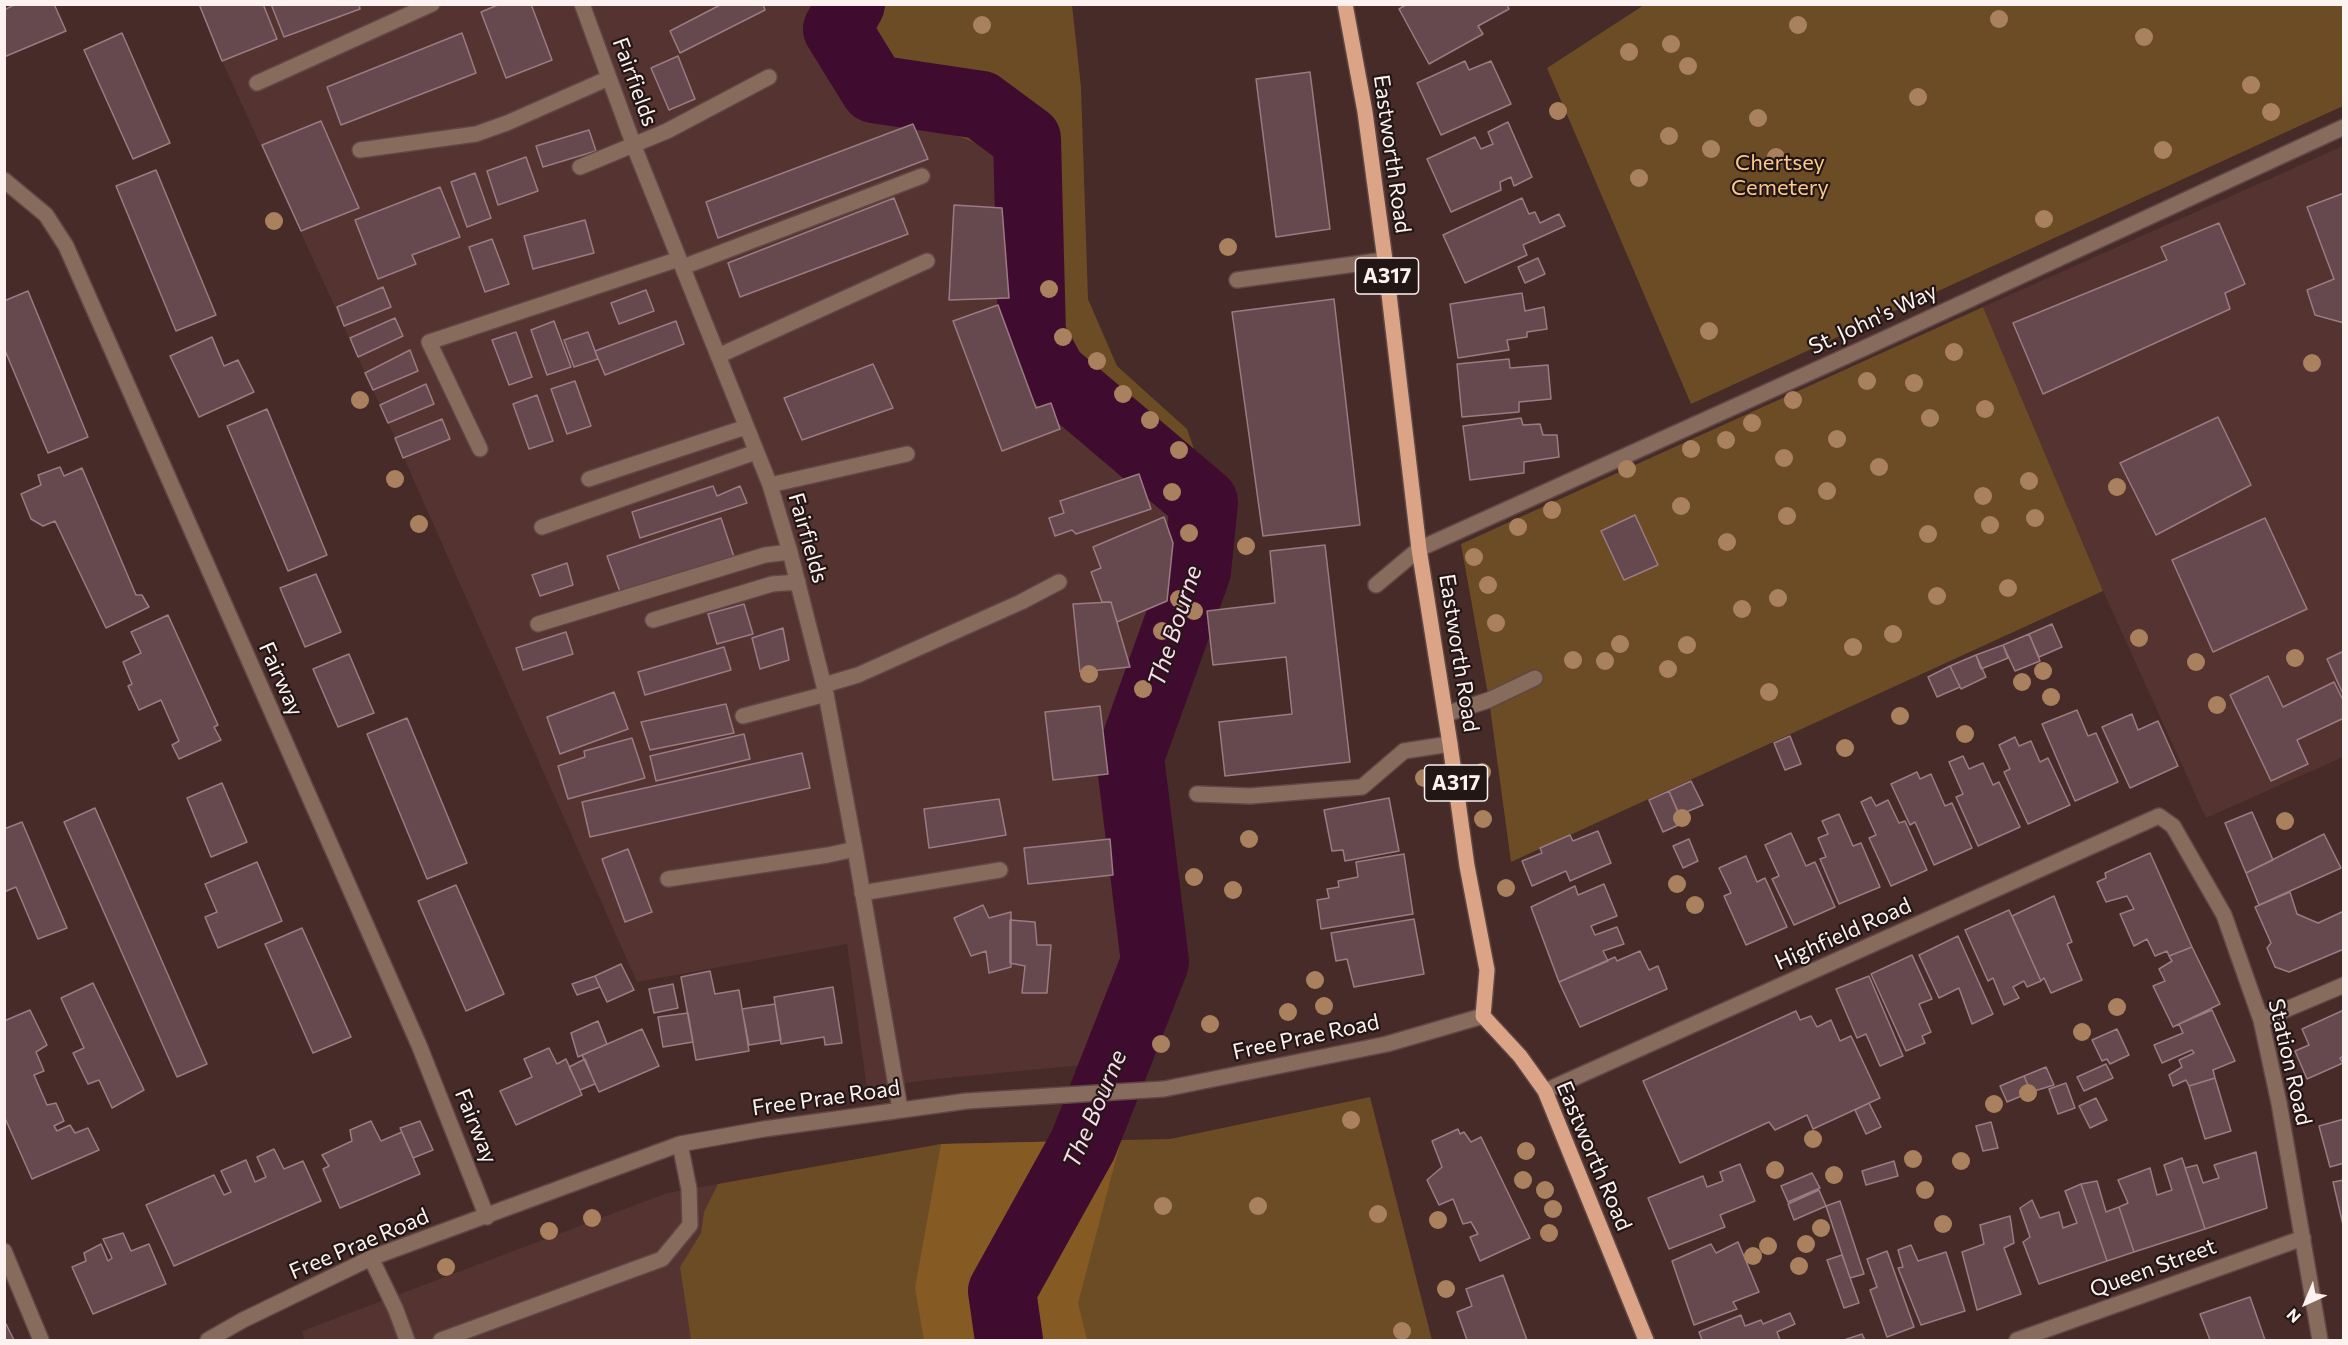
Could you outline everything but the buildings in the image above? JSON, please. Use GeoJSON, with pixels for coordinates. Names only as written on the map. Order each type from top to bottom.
{"type":"FeatureCollection","features":[{"type":"Feature","properties":{"kind":"main road","name":"Eastworth Road"},"geometry":{"type":"LineString","coordinates":[[1345,4],[1365,112],[1419,549],[1446,714],[1467,866],[1487,970],[1483,1016],[1520,1056],[1545,1091],[1646,1341]]}},
{"type":"Feature","properties":{"kind":"street"},"geometry":{"type":"LineString","coordinates":[[257,83],[432,4]]}},
{"type":"Feature","properties":{"kind":"street","name":"Fairfields"},"geometry":{"type":"LineString","coordinates":[[582,4],[634,145],[770,485],[790,552],[825,690],[900,1109]]}},
{"type":"Feature","properties":{"kind":"street"},"geometry":{"type":"LineString","coordinates":[[580,167],[667,131],[769,77]]}},
{"type":"Feature","properties":{"kind":"street"},"geometry":{"type":"LineString","coordinates":[[360,150],[476,134],[507,123],[609,78]]}},
{"type":"Feature","properties":{"kind":"street","name":"St. John's Way"},"geometry":{"type":"LineString","coordinates":[[1376,585],[1419,549],[1871,345],[2343,127]]}},
{"type":"Feature","properties":{"kind":"street"},"geometry":{"type":"LineString","coordinates":[[480,449],[429,342],[681,263],[922,176]]}},
{"type":"Feature","properties":{"kind":"street","name":"Fairway"},"geometry":{"type":"LineString","coordinates":[[4,180],[46,215],[66,246],[419,1045],[487,1216]]}},
{"type":"Feature","properties":{"kind":"street"},"geometry":{"type":"LineString","coordinates":[[1237,280],[1385,260]]}},
{"type":"Feature","properties":{"kind":"street"},"geometry":{"type":"LineString","coordinates":[[718,356],[927,261]]}},
{"type":"Feature","properties":{"kind":"street"},"geometry":{"type":"LineString","coordinates":[[589,479],[746,427]]}},
{"type":"Feature","properties":{"kind":"street"},"geometry":{"type":"LineString","coordinates":[[542,527],[756,452]]}},
{"type":"Feature","properties":{"kind":"street"},"geometry":{"type":"LineString","coordinates":[[770,485],[907,454]]}},
{"type":"Feature","properties":{"kind":"street"},"geometry":{"type":"LineString","coordinates":[[538,624],[765,555],[790,552]]}},
{"type":"Feature","properties":{"kind":"street"},"geometry":{"type":"LineString","coordinates":[[653,620],[772,584],[798,582]]}},
{"type":"Feature","properties":{"kind":"street"},"geometry":{"type":"LineString","coordinates":[[743,716],[825,690],[1021,602],[1059,582]]}},
{"type":"Feature","properties":{"kind":"street"},"geometry":{"type":"LineString","coordinates":[[1446,714],[1489,700],[1535,678]]}},
{"type":"Feature","properties":{"kind":"street"},"geometry":{"type":"LineString","coordinates":[[1197,794],[1250,796],[1362,788],[1404,751],[1450,744]]}},
{"type":"Feature","properties":{"kind":"street","name":"Station Road"},"geometry":{"type":"LineString","coordinates":[[2159,816],[2173,826],[2224,915],[2261,1020],[2303,1238],[2320,1341]]}},
{"type":"Feature","properties":{"kind":"street","name":"Highfield Road"},"geometry":{"type":"LineString","coordinates":[[1545,1091],[2159,816]]}},
{"type":"Feature","properties":{"kind":"street"},"geometry":{"type":"LineString","coordinates":[[668,879],[855,849]]}},
{"type":"Feature","properties":{"kind":"street"},"geometry":{"type":"LineString","coordinates":[[862,893],[1000,870]]}},
{"type":"Feature","properties":{"kind":"street"},"geometry":{"type":"LineString","coordinates":[[2261,1020],[2343,985]]}},
{"type":"Feature","properties":{"kind":"street","name":"Free Prae Road"},"geometry":{"type":"LineString","coordinates":[[208,1341],[243,1320],[371,1258],[680,1144],[764,1129],[967,1101],[1164,1089],[1387,1044],[1483,1016]]}},
{"type":"Feature","properties":{"kind":"street"},"geometry":{"type":"LineString","coordinates":[[441,1341],[662,1259],[690,1225],[689,1190],[680,1144]]}},
{"type":"Feature","properties":{"kind":"street","name":"Queen Street"},"geometry":{"type":"LineString","coordinates":[[2018,1341],[2303,1238]]}},
{"type":"Feature","properties":{"kind":"street"},"geometry":{"type":"LineString","coordinates":[[4,1251],[42,1341]]}},
{"type":"Feature","properties":{"kind":"street"},"geometry":{"type":"LineString","coordinates":[[371,1258],[396,1310],[406,1341]]}},
{"type":"Feature","properties":{"kind":"shaded area"},"geometry":{"type":"Polygon","coordinates":[[[199,5],[830,5],[824,11],[921,122],[999,152],[1012,343],[1165,501],[1183,532],[1167,601],[1124,726],[1114,781],[1136,945],[1103,1063],[927,1080],[867,1089],[847,944],[637,982],[395,438],[222,61],[199,5]]]}},
{"type":"Feature","properties":{"kind":"shaded area"},"geometry":{"type":"Polygon","coordinates":[[[2343,146],[2343,757],[2206,818],[2103,591],[1983,307],[2343,146]]]}},
{"type":"Feature","properties":{"kind":"shaded area"},"geometry":{"type":"Polygon","coordinates":[[[1121,1140],[1078,1303],[1087,1340],[924,1340],[915,1288],[941,1144],[1121,1140]]]}},
{"type":"Feature","properties":{"kind":"shaded area"},"geometry":{"type":"Polygon","coordinates":[[[941,1144],[924,1340],[304,1340],[302,1331],[667,1193],[941,1144]]]}},
{"type":"Feature","properties":{"kind":"green space"},"geometry":{"type":"Polygon","coordinates":[[[830,4],[1072,5],[1081,87],[1088,299],[1117,366],[1187,429],[1224,535],[1165,501],[1012,343],[999,152],[921,122],[837,80],[824,11],[830,4]]]}},
{"type":"Feature","properties":{"kind":"green space","name":"Chertsey Cemetery"},"geometry":{"type":"Polygon","coordinates":[[[1644,5],[2343,5],[2343,106],[1691,404],[1547,68],[1644,5]]]}},
{"type":"Feature","properties":{"kind":"green space"},"geometry":{"type":"Polygon","coordinates":[[[1983,307],[2103,591],[1511,862],[1489,700],[1461,544],[1983,307]]]}},
{"type":"Feature","properties":{"kind":"green space"},"geometry":{"type":"Polygon","coordinates":[[[1370,1097],[1432,1340],[691,1340],[680,1267],[701,1233],[704,1212],[718,1184],[941,1144],[1170,1139],[1370,1097]]]}},
{"type":"Feature","properties":{"kind":"waterway","name":"The Bourne"},"geometry":{"type":"LineString","coordinates":[[851,4],[837,29],[874,89],[981,105],[1027,139],[1032,336],[1053,374],[1204,502],[1197,571],[1130,757],[1155,962],[1083,1145],[1002,1291],[1009,1340]]}}]}
